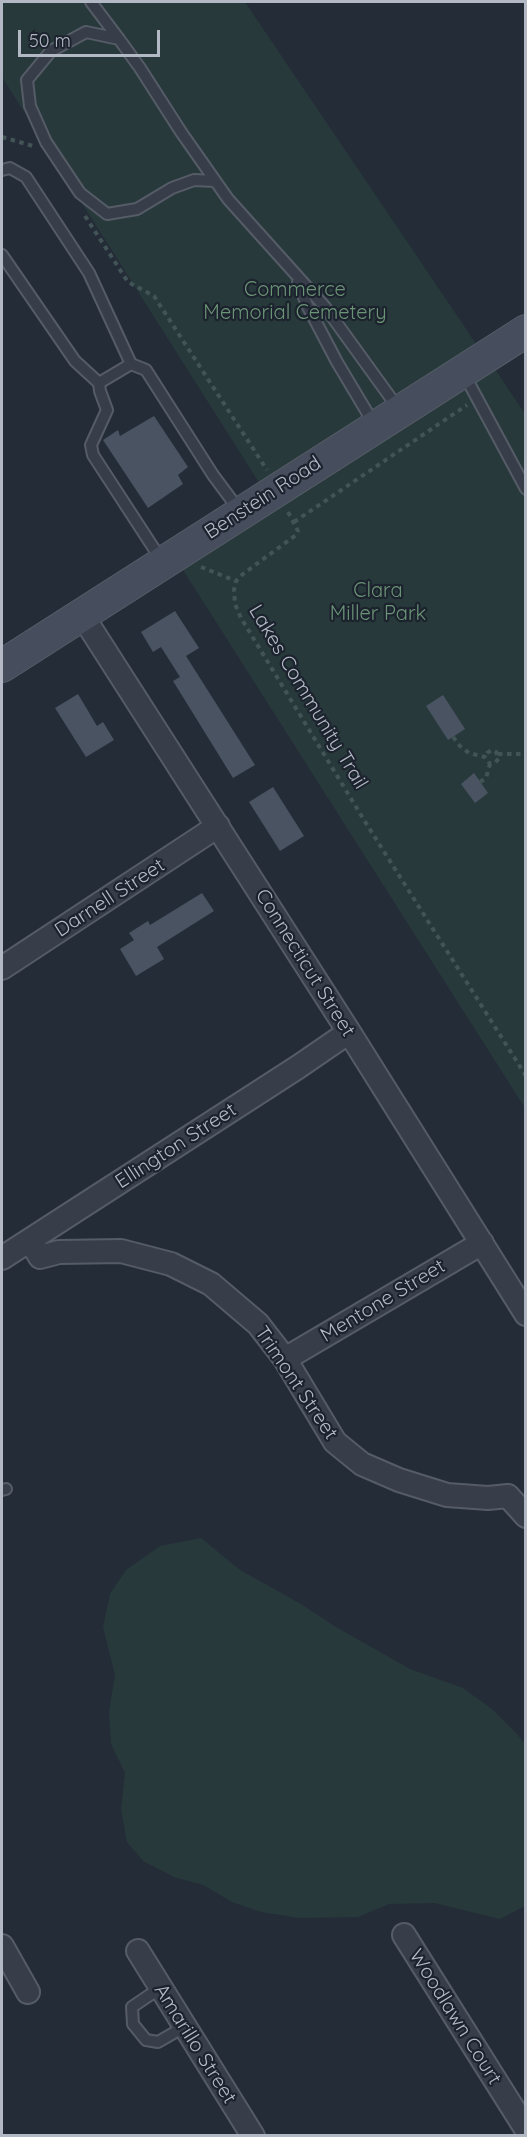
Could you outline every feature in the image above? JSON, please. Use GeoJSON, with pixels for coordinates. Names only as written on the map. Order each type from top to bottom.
{"type":"FeatureCollection","features":[{"type":"Feature","properties":{"kind":"street","name":"Benstein Road"},"geometry":{"type":"LineString","coordinates":[[2,666],[387,419],[469,383],[525,330]]}},
{"type":"Feature","properties":{"kind":"street","name":"Connecticut Street"},"geometry":{"type":"LineString","coordinates":[[82,615],[349,1032],[525,1314]]}},
{"type":"Feature","properties":{"kind":"street","name":"Darnell Street"},"geometry":{"type":"LineString","coordinates":[[2,968],[218,826]]}},
{"type":"Feature","properties":{"kind":"street","name":"Ellington Street"},"geometry":{"type":"LineString","coordinates":[[2,1258],[349,1032]]}},
{"type":"Feature","properties":{"kind":"street","name":"Trimont Street"},"geometry":{"type":"LineString","coordinates":[[30,1240],[40,1257],[59,1252],[121,1251],[171,1264],[211,1284],[258,1324],[285,1359],[335,1442],[362,1464],[399,1480],[447,1495],[488,1498],[517,1494],[525,1516]]}},
{"type":"Feature","properties":{"kind":"street","name":"Mentone Street"},"geometry":{"type":"LineString","coordinates":[[285,1359],[482,1243]]}},
{"type":"Feature","properties":{"kind":"street","name":"Woodlawn Court"},"geometry":{"type":"LineString","coordinates":[[404,1935],[525,2129]]}},
{"type":"Feature","properties":{"kind":"street"},"geometry":{"type":"LineString","coordinates":[[2,1946],[28,1992]]}},
{"type":"Feature","properties":{"kind":"street","name":"Amarillo Street"},"geometry":{"type":"LineString","coordinates":[[138,1951],[253,2136]]}},
{"type":"Feature","properties":{"kind":"lane"},"geometry":{"type":"LineString","coordinates":[[91,2],[140,68],[228,199],[325,307],[387,419]]}},
{"type":"Feature","properties":{"kind":"lane"},"geometry":{"type":"LineString","coordinates":[[119,39],[86,32],[51,51],[27,80],[30,106],[46,142],[80,193],[107,214],[137,209],[172,188],[194,180],[215,181]]}},
{"type":"Feature","properties":{"kind":"lane"},"geometry":{"type":"LineString","coordinates":[[2,170],[10,168],[26,177],[89,273],[131,364],[146,370],[213,475],[241,513]]}},
{"type":"Feature","properties":{"kind":"lane"},"geometry":{"type":"LineString","coordinates":[[2,255],[75,362],[99,383],[107,410],[91,445],[93,454],[163,563]]}},
{"type":"Feature","properties":{"kind":"lane"},"geometry":{"type":"LineString","coordinates":[[296,276],[307,305],[337,362],[387,419]]}},
{"type":"Feature","properties":{"kind":"lane"},"geometry":{"type":"LineString","coordinates":[[99,383],[131,364]]}},
{"type":"Feature","properties":{"kind":"lane"},"geometry":{"type":"LineString","coordinates":[[469,383],[525,489]]}},
{"type":"Feature","properties":{"kind":"lane"},"geometry":{"type":"LineString","coordinates":[[160,1988],[132,2007],[132,2024],[146,2040],[158,2042],[184,2026]]}},
{"type":"Feature","properties":{"kind":"path"},"geometry":{"type":"LineString","coordinates":[[2,137],[22,141],[36,147]]}},
{"type":"Feature","properties":{"kind":"path"},"geometry":{"type":"LineString","coordinates":[[84,215],[128,282],[154,296],[271,477],[294,522],[466,408],[469,383]]}},
{"type":"Feature","properties":{"kind":"path","name":"Lakes Community Trail"},"geometry":{"type":"LineString","coordinates":[[294,522],[298,531],[296,535],[236,581],[235,604],[241,618],[364,820],[525,1076]]}},
{"type":"Feature","properties":{"kind":"path"},"geometry":{"type":"LineString","coordinates":[[453,737],[460,747],[469,753],[485,757],[490,764]]}},
{"type":"Feature","properties":{"kind":"path"},"geometry":{"type":"LineString","coordinates":[[485,757],[490,751],[498,754],[525,754]]}},
{"type":"Feature","properties":{"kind":"path"},"geometry":{"type":"LineString","coordinates":[[490,764],[498,760],[498,754]]}},
{"type":"Feature","properties":{"kind":"path"},"geometry":{"type":"LineString","coordinates":[[480,782],[486,778],[490,764]]}},
{"type":"Feature","properties":{"kind":"green space","name":"Commerce Memorial Cemetery"},"geometry":{"type":"Polygon","coordinates":[[[2,2],[245,2],[483,354],[265,492],[2,77],[2,2]]]}},
{"type":"Feature","properties":{"kind":"green space","name":"Clara Miller Park"},"geometry":{"type":"Polygon","coordinates":[[[487,357],[525,414],[525,1108],[176,559],[487,357]]]}},
{"type":"Feature","properties":{"kind":"green space"},"geometry":{"type":"Polygon","coordinates":[[[201,1538],[240,1570],[301,1604],[336,1627],[410,1669],[463,1688],[492,1709],[517,1734],[525,1744],[525,1906],[500,1919],[434,1903],[389,1904],[358,1917],[299,1918],[261,1912],[232,1902],[203,1885],[174,1877],[143,1861],[127,1842],[121,1809],[125,1773],[111,1744],[109,1711],[115,1675],[103,1627],[110,1594],[126,1570],[160,1546],[201,1538]]]}},
{"type":"Feature","properties":{"kind":"building"},"geometry":{"type":"Polygon","coordinates":[[[154,416],[188,467],[178,475],[183,484],[148,508],[103,440],[118,430],[120,436],[154,416]]]}},
{"type":"Feature","properties":{"kind":"building"},"geometry":{"type":"Polygon","coordinates":[[[175,611],[199,648],[186,656],[255,765],[233,778],[173,681],[180,677],[161,647],[153,652],[141,632],[175,611]]]}},
{"type":"Feature","properties":{"kind":"building"},"geometry":{"type":"Polygon","coordinates":[[[78,694],[97,726],[103,722],[114,740],[86,757],[55,708],[78,694]]]}},
{"type":"Feature","properties":{"kind":"building"},"geometry":{"type":"Polygon","coordinates":[[[443,695],[465,729],[448,740],[426,706],[443,695]]]}},
{"type":"Feature","properties":{"kind":"building"},"geometry":{"type":"Polygon","coordinates":[[[474,773],[488,793],[475,803],[461,784],[474,773]]]}},
{"type":"Feature","properties":{"kind":"building"},"geometry":{"type":"Polygon","coordinates":[[[273,787],[304,836],[280,851],[249,802],[273,787]]]}},
{"type":"Feature","properties":{"kind":"building"},"geometry":{"type":"Polygon","coordinates":[[[202,893],[214,911],[157,947],[164,959],[136,976],[120,949],[134,940],[129,933],[148,921],[150,925],[202,893]]]}}]}
